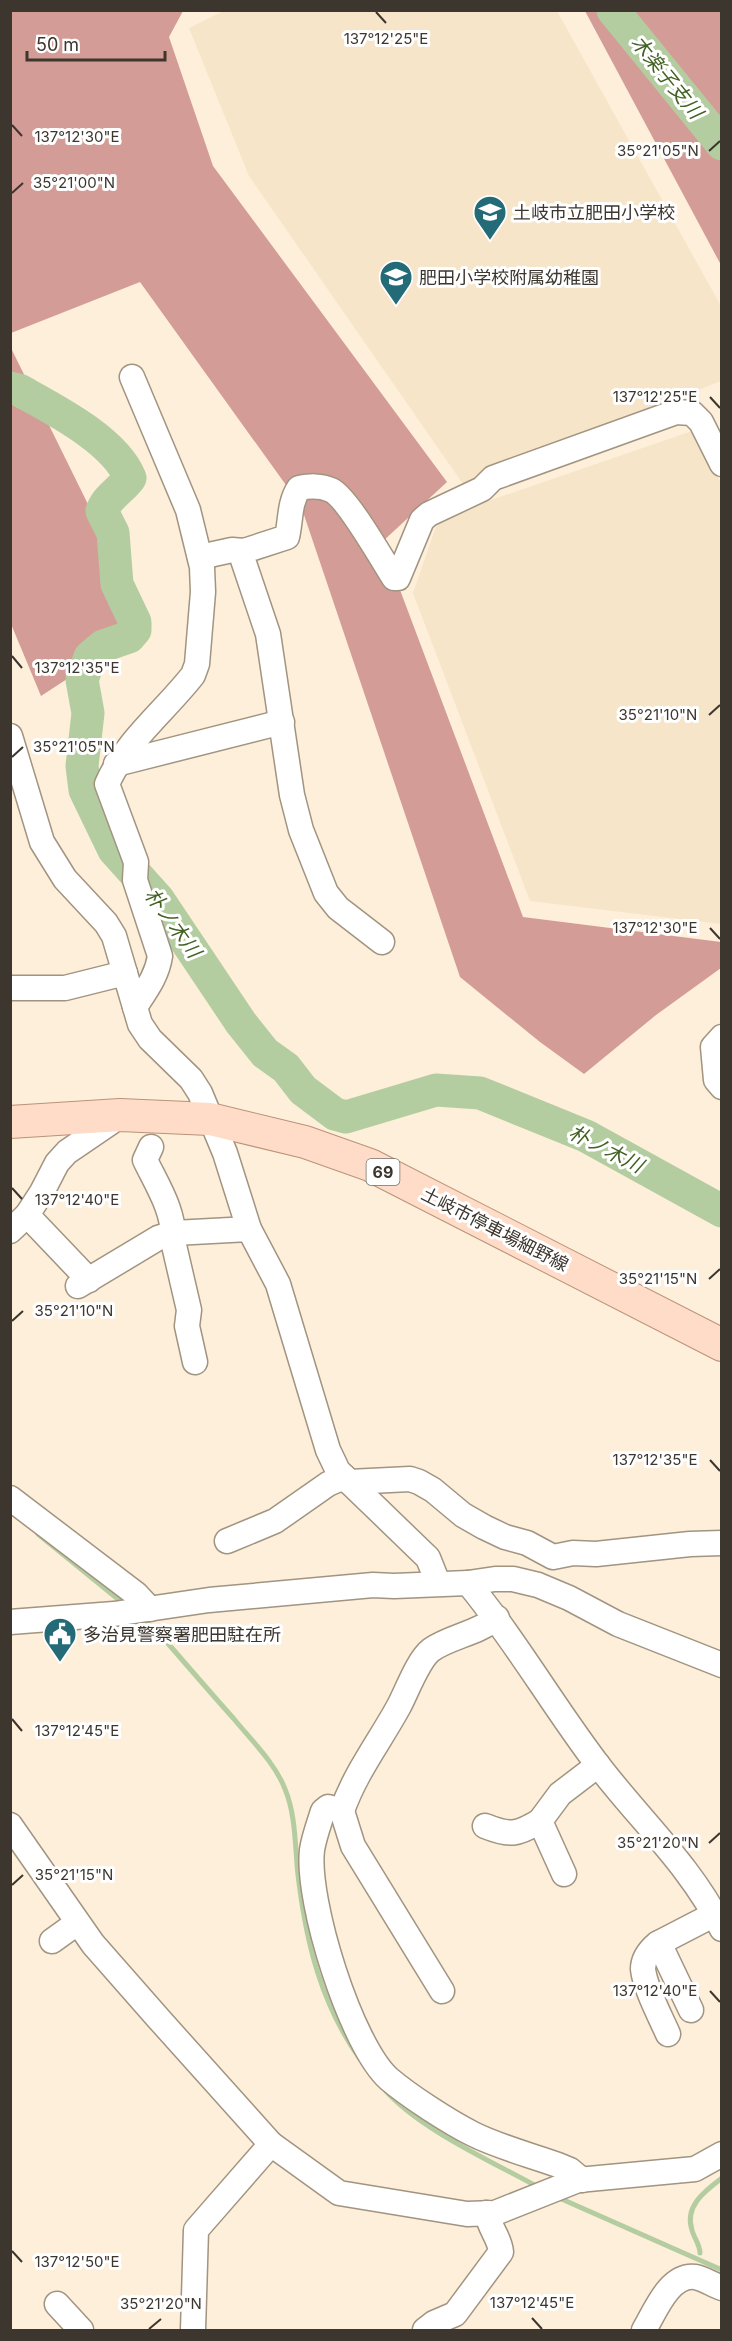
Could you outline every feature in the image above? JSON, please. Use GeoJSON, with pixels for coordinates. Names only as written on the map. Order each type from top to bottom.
{"type":"FeatureCollection","features":[{"type":"Feature","properties":{"kind":"main road","name":"土岐市停車場細野線"},"geometry":{"type":"LineString","coordinates":[[10,1122],[115,1115],[210,1119],[305,1142],[370,1165],[722,1345]]}},
{"type":"Feature","properties":{"kind":"street"},"geometry":{"type":"LineString","coordinates":[[132,377],[188,510],[200,557],[203,592],[197,664],[193,675],[116,764],[107,784],[136,862],[135,880],[160,956],[158,969],[135,1007]]}},
{"type":"Feature","properties":{"kind":"street"},"geometry":{"type":"LineString","coordinates":[[200,557],[232,550],[244,551],[287,537],[291,503],[296,493],[299,488],[314,485],[333,490],[346,505],[394,578],[398,578],[422,520],[429,513],[482,489],[493,478],[676,412],[692,413],[701,422],[722,464]]}},
{"type":"Feature","properties":{"kind":"street"},"geometry":{"type":"LineString","coordinates":[[244,551],[243,560],[268,634],[292,795],[301,830],[326,893],[338,908],[382,942]]}},
{"type":"Feature","properties":{"kind":"street"},"geometry":{"type":"LineString","coordinates":[[116,764],[282,722]]}},
{"type":"Feature","properties":{"kind":"street"},"geometry":{"type":"LineString","coordinates":[[10,736],[42,842],[65,879],[114,936],[140,1024],[150,1039],[191,1079],[200,1093],[225,1153],[249,1229],[278,1284],[328,1450],[338,1471],[428,1558],[438,1583]]}},
{"type":"Feature","properties":{"kind":"street"},"geometry":{"type":"LineString","coordinates":[[10,988],[65,988],[125,973]]}},
{"type":"Feature","properties":{"kind":"street"},"geometry":{"type":"LineString","coordinates":[[722,1037],[713,1047],[716,1080],[722,1087]]}},
{"type":"Feature","properties":{"kind":"street"},"geometry":{"type":"LineString","coordinates":[[115,1115],[111,1122],[67,1152],[57,1163],[42,1192],[19,1223],[81,1269],[84,1283],[158,1238],[174,1233],[249,1229]]}},
{"type":"Feature","properties":{"kind":"street"},"geometry":{"type":"LineString","coordinates":[[150,1147],[145,1160],[165,1200],[174,1233],[173,1241],[189,1310],[187,1326],[195,1362]]}},
{"type":"Feature","properties":{"kind":"street"},"geometry":{"type":"LineString","coordinates":[[226,1541],[275,1521],[328,1484],[347,1480],[410,1479],[445,1497],[463,1515],[484,1527],[505,1537],[527,1543],[553,1557],[573,1553],[596,1554],[722,1543]]}},
{"type":"Feature","properties":{"kind":"street"},"geometry":{"type":"LineString","coordinates":[[10,1498],[136,1594],[148,1609]]}},
{"type":"Feature","properties":{"kind":"street"},"geometry":{"type":"LineString","coordinates":[[10,1622],[114,1614],[209,1600],[373,1585],[468,1583],[513,1579],[538,1585],[569,1598],[618,1624],[722,1665]]}},
{"type":"Feature","properties":{"kind":"street"},"geometry":{"type":"LineString","coordinates":[[468,1583],[497,1618],[598,1765],[687,1873],[718,1922],[659,1943],[650,1950],[643,1968],[646,1982],[668,2034]]}},
{"type":"Feature","properties":{"kind":"street"},"geometry":{"type":"LineString","coordinates":[[442,1990],[353,1846],[342,1811],[355,1779],[431,1650],[484,1628],[497,1618]]}},
{"type":"Feature","properties":{"kind":"street"},"geometry":{"type":"LineString","coordinates":[[485,1826],[509,1834],[519,1833],[540,1821],[560,1794],[598,1765]]}},
{"type":"Feature","properties":{"kind":"street"},"geometry":{"type":"LineString","coordinates":[[342,1811],[328,1807],[323,1811],[312,1850],[318,1915],[332,1968],[356,2029],[377,2065],[388,2078],[410,2094],[471,2133],[570,2170],[582,2180]]}},
{"type":"Feature","properties":{"kind":"street"},"geometry":{"type":"LineString","coordinates":[[540,1821],[564,1874]]}},
{"type":"Feature","properties":{"kind":"street"},"geometry":{"type":"LineString","coordinates":[[10,1825],[77,1923],[100,1952],[271,2144],[339,2193],[468,2214],[495,2213],[558,2187],[582,2180],[695,2169],[722,2154]]}},
{"type":"Feature","properties":{"kind":"street"},"geometry":{"type":"LineString","coordinates":[[52,1941],[77,1923]]}},
{"type":"Feature","properties":{"kind":"street"},"geometry":{"type":"LineString","coordinates":[[659,1943],[691,2010]]}},
{"type":"Feature","properties":{"kind":"street"},"geometry":{"type":"LineString","coordinates":[[192,2331],[196,2230],[271,2144]]}},
{"type":"Feature","properties":{"kind":"street"},"geometry":{"type":"LineString","coordinates":[[425,2331],[434,2323],[455,2314],[501,2252],[500,2243],[489,2225],[488,2213]]}},
{"type":"Feature","properties":{"kind":"street"},"geometry":{"type":"LineString","coordinates":[[644,2331],[674,2283],[683,2278],[696,2277],[722,2288]]}},
{"type":"Feature","properties":{"kind":"street"},"geometry":{"type":"LineString","coordinates":[[57,2304],[81,2331]]}},
{"type":"Feature","properties":{"kind":"shaded area","name":"土岐市立肥田小学校"},"geometry":{"type":"Polygon","coordinates":[[[226,10],[557,11],[721,306],[721,381],[463,484],[249,176],[189,28],[226,10]]]}},
{"type":"Feature","properties":{"kind":"shaded area"},"geometry":{"type":"Polygon","coordinates":[[[11,11],[183,11],[169,37],[213,166],[447,482],[382,542],[523,917],[721,942],[721,968],[656,1015],[584,1074],[540,1042],[460,977],[301,506],[140,282],[11,333],[11,11]]]}},
{"type":"Feature","properties":{"kind":"shaded area"},"geometry":{"type":"Polygon","coordinates":[[[585,11],[721,11],[721,265],[585,11]]]}},
{"type":"Feature","properties":{"kind":"shaded area"},"geometry":{"type":"Polygon","coordinates":[[[10,346],[148,626],[41,696],[11,624],[10,346]]]}},
{"type":"Feature","properties":{"kind":"shaded area"},"geometry":{"type":"Polygon","coordinates":[[[695,430],[722,486],[721,924],[530,901],[413,593],[439,518],[695,430]]]}},
{"type":"Feature","properties":{"kind":"waterway","name":"木楽子支川"},"geometry":{"type":"LineString","coordinates":[[613,10],[722,144]]}},
{"type":"Feature","properties":{"kind":"waterway","name":"朴ノ木川"},"geometry":{"type":"LineString","coordinates":[[10,388],[19,390],[49,406],[97,438],[122,464],[130,478],[107,502],[102,511],[113,533],[117,584],[135,622],[135,630],[129,637],[103,646],[90,657],[82,680],[88,713],[82,766],[85,790],[114,850],[158,899],[241,1023],[265,1053],[286,1068],[303,1090],[335,1114],[346,1117],[436,1090],[480,1093],[586,1136],[722,1211]]}},
{"type":"Feature","properties":{"kind":"waterway"},"geometry":{"type":"LineString","coordinates":[[38,1534],[124,1604]]}},
{"type":"Feature","properties":{"kind":"waterway"},"geometry":{"type":"LineString","coordinates":[[140,1618],[159,1633],[262,1752],[281,1779],[289,1799],[301,1900],[317,1972],[335,2016],[360,2059]]}},
{"type":"Feature","properties":{"kind":"waterway"},"geometry":{"type":"LineString","coordinates":[[385,2090],[400,2105],[437,2131],[538,2187]]}},
{"type":"Feature","properties":{"kind":"waterway"},"geometry":{"type":"LineString","coordinates":[[700,2253],[690,2221],[693,2206],[709,2188],[722,2178]]}},
{"type":"Feature","properties":{"kind":"waterway"},"geometry":{"type":"LineString","coordinates":[[557,2197],[722,2270]]}},
{"type":"Feature","properties":{"kind":"place","name":"土岐市立肥田小学校"},"geometry":{"type":"Point","coordinates":[490,241]}},
{"type":"Feature","properties":{"kind":"place","name":"肥田小学校附属幼稚園"},"geometry":{"type":"Point","coordinates":[396,306]}},
{"type":"Feature","properties":{"kind":"place","name":"多治見警察署肥田駐在所"},"geometry":{"type":"Point","coordinates":[60,1663]}}]}
